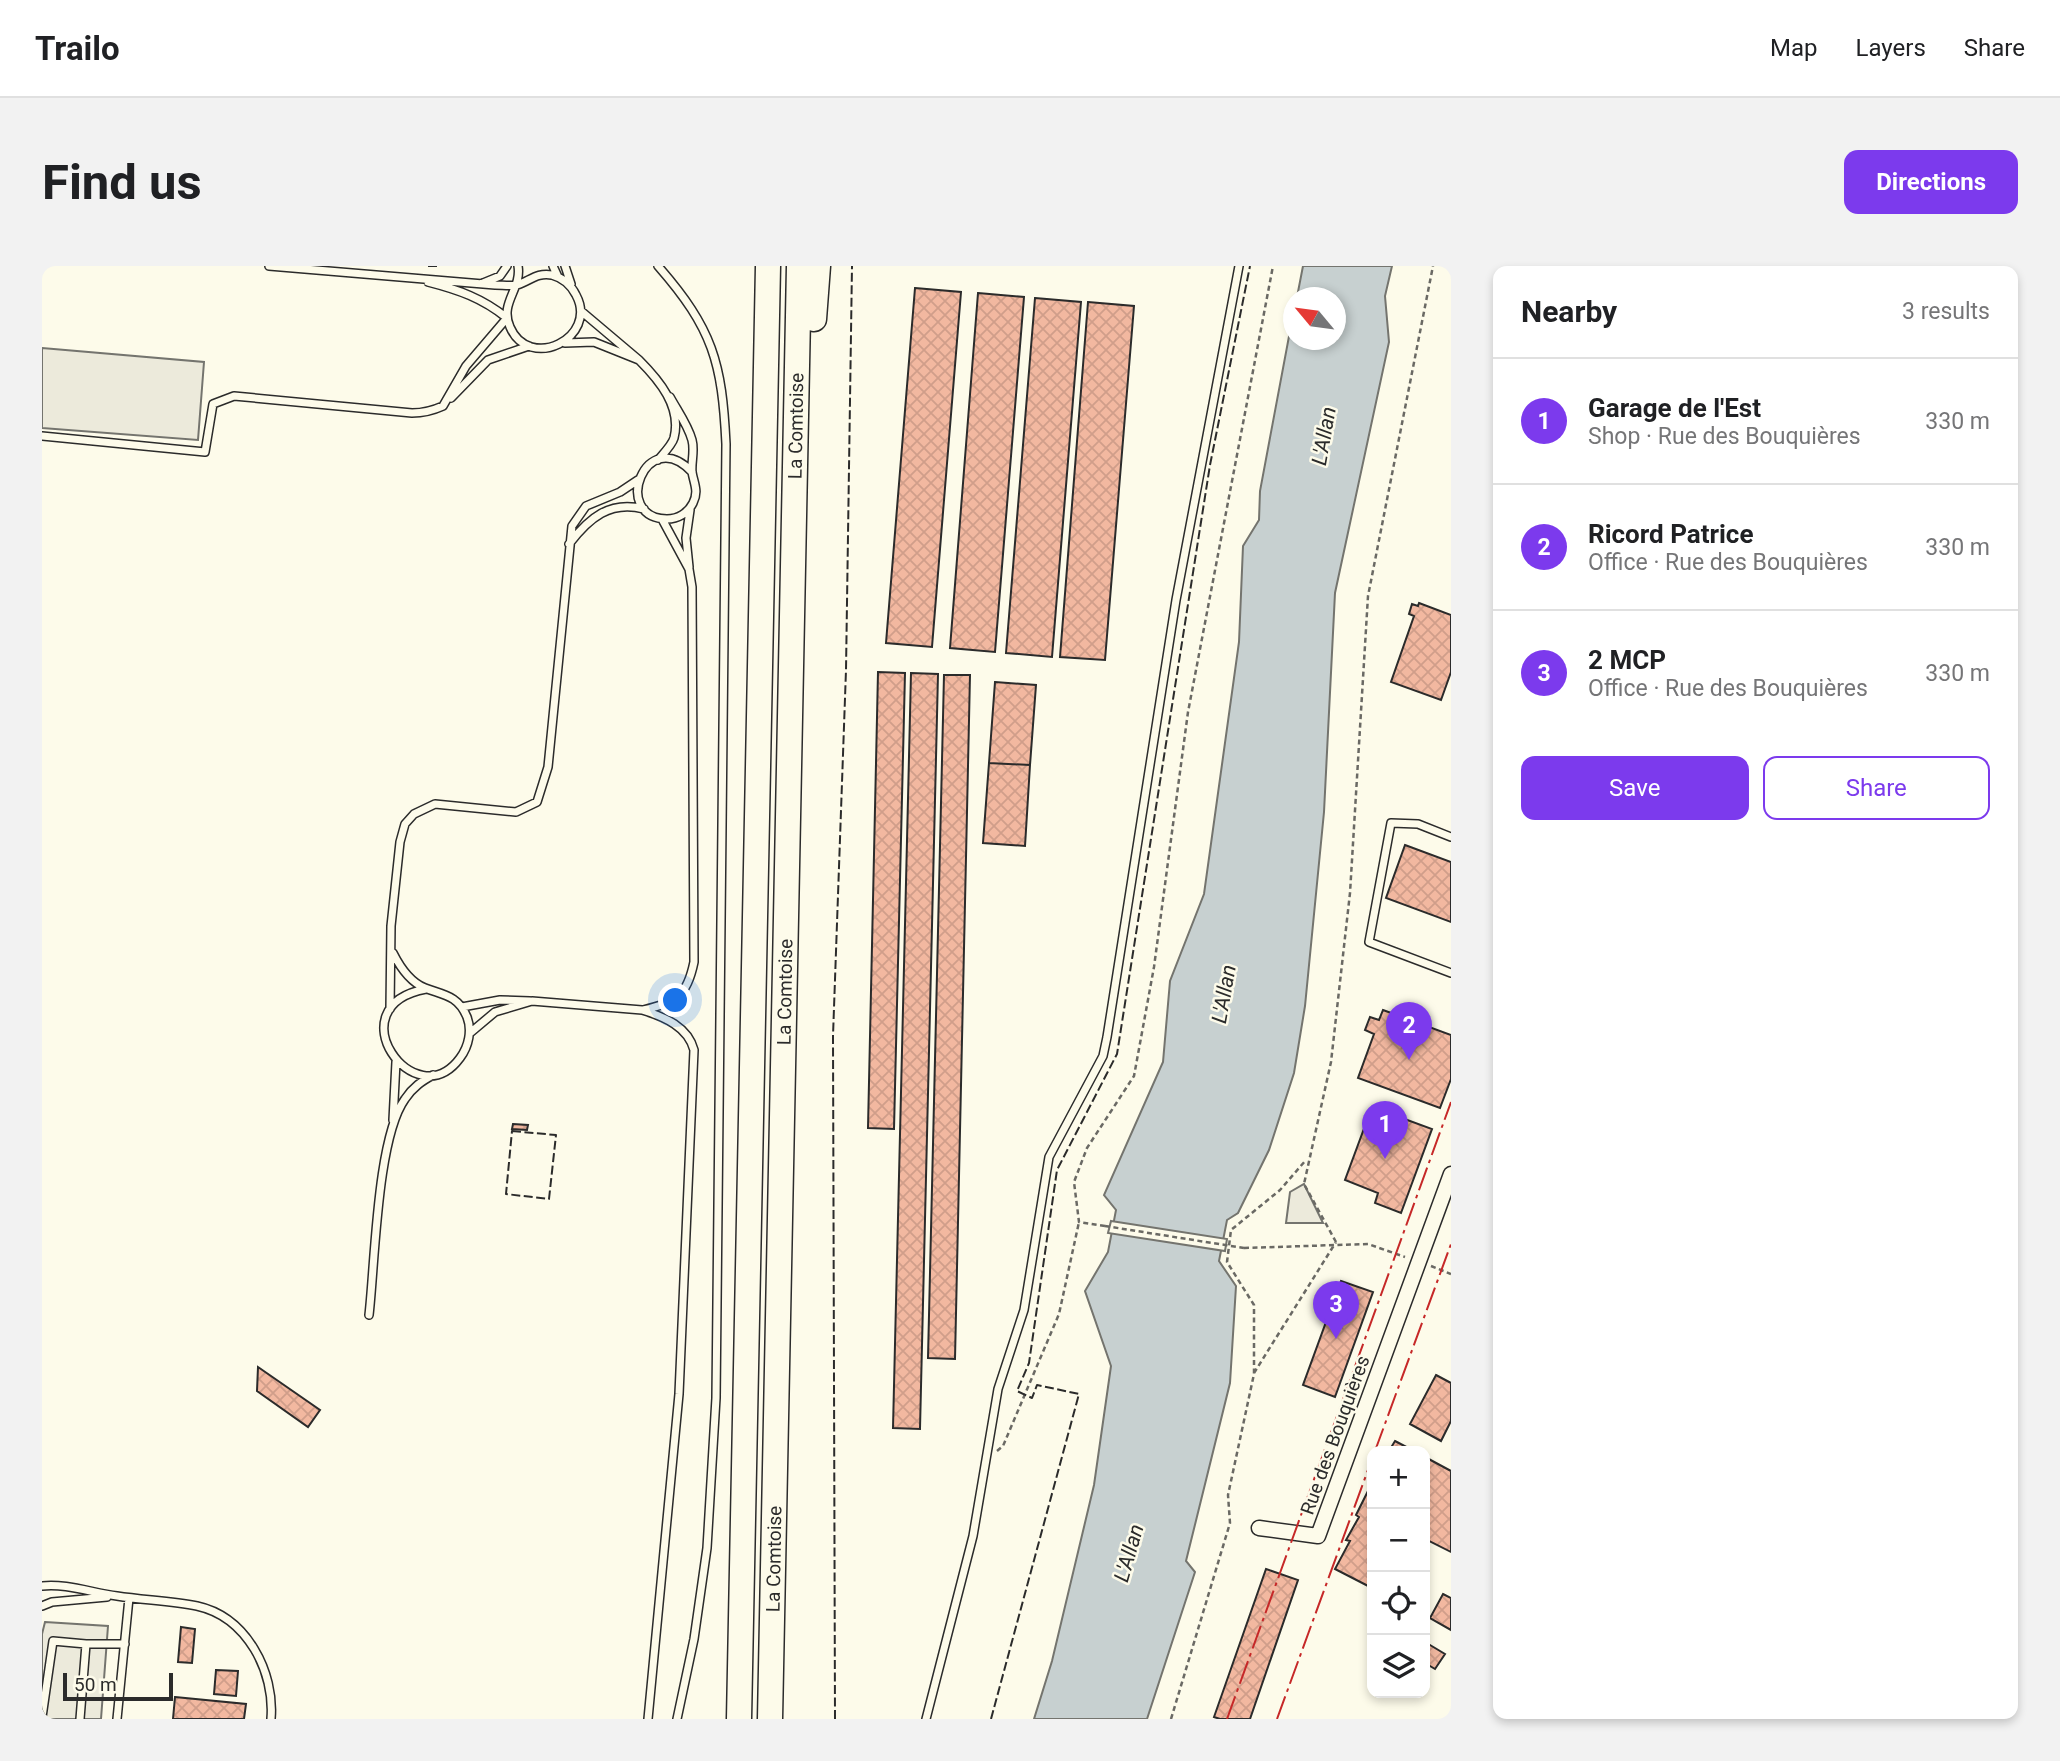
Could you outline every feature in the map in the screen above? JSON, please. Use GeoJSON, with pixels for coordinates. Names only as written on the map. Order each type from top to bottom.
{"type":"FeatureCollection","features":[{"type":"Feature","properties":{"kind":"highway"},"geometry":{"type":"LineString","coordinates":[[754,266],[761,587]]}},
{"type":"Feature","properties":{"kind":"highway","name":"La Comtoise"},"geometry":{"type":"LineString","coordinates":[[739,1719],[768,266]]}},
{"type":"Feature","properties":{"kind":"highway","name":"La Comtoise"},"geometry":{"type":"LineString","coordinates":[[770,1719],[799,266]]}},
{"type":"Feature","properties":{"kind":"highway"},"geometry":{"type":"LineString","coordinates":[[794,518],[818,266]]}},
{"type":"Feature","properties":{"kind":"street","name":"Rue des Bouquières"},"geometry":{"type":"LineString","coordinates":[[1259,1528],[1318,1535],[1451,1174]]}},
{"type":"Feature","properties":{"kind":"lane"},"geometry":{"type":"LineString","coordinates":[[269,266],[428,282],[518,285]]}},
{"type":"Feature","properties":{"kind":"lane"},"geometry":{"type":"LineString","coordinates":[[483,283],[500,276],[507,266]]}},
{"type":"Feature","properties":{"kind":"lane"},"geometry":{"type":"LineString","coordinates":[[518,266],[518,285]]}},
{"type":"Feature","properties":{"kind":"lane"},"geometry":{"type":"LineString","coordinates":[[537,266],[540,274]]}},
{"type":"Feature","properties":{"kind":"lane"},"geometry":{"type":"LineString","coordinates":[[553,266],[558,277]]}},
{"type":"Feature","properties":{"kind":"lane"},"geometry":{"type":"LineString","coordinates":[[565,266],[581,312],[639,360],[670,397],[692,440],[692,472],[697,491],[690,509],[686,538],[694,616],[694,962],[689,985],[677,999],[642,1010]]}},
{"type":"Feature","properties":{"kind":"lane"},"geometry":{"type":"LineString","coordinates":[[658,266],[679,290],[708,336],[717,359],[724,391],[726,444],[716,1398],[707,1548],[694,1639],[677,1719]]}},
{"type":"Feature","properties":{"kind":"lane"},"geometry":{"type":"LineString","coordinates":[[926,1719],[973,1536],[998,1389],[1024,1310],[1049,1157],[1103,1056],[1176,600],[1239,266]]}},
{"type":"Feature","properties":{"kind":"lane"},"geometry":{"type":"LineString","coordinates":[[443,405],[466,366],[507,318],[510,294],[518,285],[540,274],[558,277],[573,288]]}},
{"type":"Feature","properties":{"kind":"lane"},"geometry":{"type":"LineString","coordinates":[[428,282],[467,292],[486,302],[507,318],[519,340],[529,346],[541,349],[564,343],[594,342],[639,360]]}},
{"type":"Feature","properties":{"kind":"lane"},"geometry":{"type":"LineString","coordinates":[[564,343],[573,334],[581,312]]}},
{"type":"Feature","properties":{"kind":"lane"},"geometry":{"type":"LineString","coordinates":[[42,436],[205,452],[213,404],[234,396],[425,413],[443,405],[488,360],[529,346]]}},
{"type":"Feature","properties":{"kind":"lane"},"geometry":{"type":"LineString","coordinates":[[435,1074],[407,1070],[396,1062],[388,1050],[384,1036],[390,1009],[391,947],[400,842],[405,824],[414,814],[435,804],[516,812],[537,802],[548,767],[572,526],[586,506],[620,492],[638,480],[674,439],[675,423],[670,397]]}},
{"type":"Feature","properties":{"kind":"lane"},"geometry":{"type":"LineString","coordinates":[[658,460],[677,461],[692,472]]}},
{"type":"Feature","properties":{"kind":"lane"},"geometry":{"type":"LineString","coordinates":[[638,480],[636,491],[644,510]]}},
{"type":"Feature","properties":{"kind":"lane"},"geometry":{"type":"LineString","coordinates":[[568,545],[597,513],[628,505],[662,519],[689,569]]}},
{"type":"Feature","properties":{"kind":"lane"},"geometry":{"type":"LineString","coordinates":[[662,519],[682,516],[690,509]]}},
{"type":"Feature","properties":{"kind":"lane"},"geometry":{"type":"LineString","coordinates":[[1451,837],[1418,824],[1391,822],[1369,942],[1451,973]]}},
{"type":"Feature","properties":{"kind":"lane"},"geometry":{"type":"LineString","coordinates":[[391,947],[403,971],[426,989],[452,997],[461,1007],[470,1033]]}},
{"type":"Feature","properties":{"kind":"lane"},"geometry":{"type":"LineString","coordinates":[[390,1009],[412,991],[426,989]]}},
{"type":"Feature","properties":{"kind":"lane"},"geometry":{"type":"LineString","coordinates":[[461,1007],[500,1000],[642,1010],[659,1016],[684,1031],[691,1039],[694,1050],[679,1394],[648,1719]]}},
{"type":"Feature","properties":{"kind":"lane"},"geometry":{"type":"LineString","coordinates":[[392,1127],[404,1100],[419,1082],[459,1059],[470,1033],[495,1012],[532,1001]]}},
{"type":"Feature","properties":{"kind":"lane"},"geometry":{"type":"LineString","coordinates":[[369,1315],[384,1167],[392,1127],[396,1062]]}},
{"type":"Feature","properties":{"kind":"lane"},"geometry":{"type":"LineString","coordinates":[[42,1586],[200,1607],[229,1621],[250,1641],[261,1661],[270,1683],[271,1719]]}},
{"type":"Feature","properties":{"kind":"lane"},"geometry":{"type":"LineString","coordinates":[[42,1606],[52,1602],[118,1597]]}},
{"type":"Feature","properties":{"kind":"lane"},"geometry":{"type":"LineString","coordinates":[[117,1719],[129,1598]]}},
{"type":"Feature","properties":{"kind":"lane"},"geometry":{"type":"LineString","coordinates":[[42,1717],[53,1641],[125,1644]]}},
{"type":"Feature","properties":{"kind":"lane"},"geometry":{"type":"LineString","coordinates":[[80,1719],[86,1644]]}},
{"type":"Feature","properties":{"kind":"path"},"geometry":{"type":"LineString","coordinates":[[989,1454],[1003,1446],[1059,1314],[1079,1222],[1074,1182],[1087,1148],[1134,1076],[1154,967],[1188,712],[1273,266]]}},
{"type":"Feature","properties":{"kind":"path"},"geometry":{"type":"LineString","coordinates":[[1336,1242],[1304,1184],[1331,1062],[1348,906],[1368,596],[1433,266]]}},
{"type":"Feature","properties":{"kind":"path"},"geometry":{"type":"LineString","coordinates":[[1171,1719],[1230,1523],[1228,1495],[1254,1374],[1254,1305],[1227,1262],[1231,1230],[1280,1190],[1308,1158]]}},
{"type":"Feature","properties":{"kind":"path"},"geometry":{"type":"LineString","coordinates":[[1079,1222],[1244,1248],[1336,1242],[1368,1244],[1451,1274]]}},
{"type":"Feature","properties":{"kind":"path"},"geometry":{"type":"LineString","coordinates":[[1254,1374],[1336,1242]]}},
{"type":"Feature","properties":{"kind":"shaded area"},"geometry":{"type":"Polygon","coordinates":[[[42,348],[204,362],[198,440],[42,428],[42,348]]]}},
{"type":"Feature","properties":{"kind":"shaded area"},"geometry":{"type":"Polygon","coordinates":[[[1304,1184],[1323,1223],[1286,1223],[1290,1192],[1304,1184]]]}},
{"type":"Feature","properties":{"kind":"shaded area"},"geometry":{"type":"Polygon","coordinates":[[[45,1622],[108,1626],[101,1719],[42,1719],[42,1634],[45,1622]]]}},
{"type":"Feature","properties":{"kind":"water","name":"L'Allan"},"geometry":{"type":"Polygon","coordinates":[[[1303,266],[1392,266],[1385,296],[1389,342],[1335,593],[1324,812],[1305,1006],[1294,1073],[1269,1150],[1238,1213],[1227,1220],[1219,1261],[1236,1286],[1230,1383],[1186,1561],[1195,1572],[1147,1719],[1034,1719],[1052,1661],[1094,1485],[1111,1366],[1085,1291],[1108,1252],[1116,1210],[1104,1195],[1163,1062],[1170,981],[1204,894],[1239,642],[1243,546],[1259,520],[1260,491],[1286,350],[1346,350],[1346,287],[1299,287],[1303,266]]]}},
{"type":"Feature","properties":{"kind":"pier"},"geometry":{"type":"Polygon","coordinates":[[[1111,1221],[1227,1239],[1225,1251],[1108,1233],[1111,1221]]]}},
{"type":"Feature","properties":{"kind":"building"},"geometry":{"type":"Polygon","coordinates":[[[915,288],[961,292],[932,647],[886,643],[915,288]]]}},
{"type":"Feature","properties":{"kind":"building"},"geometry":{"type":"Polygon","coordinates":[[[978,293],[1024,297],[995,652],[950,648],[978,293]]]}},
{"type":"Feature","properties":{"kind":"building"},"geometry":{"type":"Polygon","coordinates":[[[1035,298],[1081,302],[1052,657],[1006,653],[1035,298]]]}},
{"type":"Feature","properties":{"kind":"building"},"geometry":{"type":"Polygon","coordinates":[[[1088,302],[1134,306],[1105,660],[1060,657],[1088,302]]]}},
{"type":"Feature","properties":{"kind":"building"},"geometry":{"type":"Polygon","coordinates":[[[1419,603],[1451,615],[1451,672],[1441,700],[1391,682],[1414,616],[1409,614],[1412,604],[1418,606],[1419,603]]]}},
{"type":"Feature","properties":{"kind":"building"},"geometry":{"type":"Polygon","coordinates":[[[878,672],[905,673],[894,1129],[868,1128],[878,672]]]}},
{"type":"Feature","properties":{"kind":"building"},"geometry":{"type":"Polygon","coordinates":[[[911,673],[938,674],[920,1429],[893,1428],[911,673]]]}},
{"type":"Feature","properties":{"kind":"building"},"geometry":{"type":"Polygon","coordinates":[[[944,675],[970,675],[955,1359],[928,1358],[944,675]]]}},
{"type":"Feature","properties":{"kind":"building"},"geometry":{"type":"Polygon","coordinates":[[[995,682],[1036,685],[1030,765],[989,763],[995,682]]]}},
{"type":"Feature","properties":{"kind":"building"},"geometry":{"type":"Polygon","coordinates":[[[989,763],[1030,765],[1025,846],[983,843],[989,763]]]}},
{"type":"Feature","properties":{"kind":"building"},"geometry":{"type":"Polygon","coordinates":[[[1405,845],[1451,862],[1451,922],[1386,898],[1405,845]]]}},
{"type":"Feature","properties":{"kind":"building"},"geometry":{"type":"Polygon","coordinates":[[[1383,1010],[1451,1035],[1451,1079],[1440,1108],[1358,1078],[1374,1034],[1365,1030],[1370,1017],[1379,1020],[1383,1010]]]}},
{"type":"Feature","properties":{"kind":"building"},"geometry":{"type":"Polygon","coordinates":[[[1372,1107],[1432,1129],[1401,1213],[1375,1203],[1378,1193],[1345,1180],[1372,1107]]]}},
{"type":"Feature","properties":{"kind":"building"},"geometry":{"type":"Polygon","coordinates":[[[513,1124],[528,1125],[527,1130],[512,1129],[513,1124]]]}},
{"type":"Feature","properties":{"kind":"building"},"geometry":{"type":"Polygon","coordinates":[[[1341,1281],[1373,1292],[1335,1397],[1303,1385],[1341,1281]]]}},
{"type":"Feature","properties":{"kind":"building"},"geometry":{"type":"Polygon","coordinates":[[[258,1367],[320,1410],[308,1427],[257,1391],[258,1367]]]}},
{"type":"Feature","properties":{"kind":"building"},"geometry":{"type":"Polygon","coordinates":[[[1436,1375],[1451,1383],[1451,1421],[1441,1441],[1410,1424],[1436,1375]]]}},
{"type":"Feature","properties":{"kind":"building"},"geometry":{"type":"Polygon","coordinates":[[[1395,1441],[1404,1446],[1392,1446],[1395,1441]]]}},
{"type":"Feature","properties":{"kind":"building"},"geometry":{"type":"Polygon","coordinates":[[[1430,1460],[1451,1471],[1451,1552],[1430,1542],[1430,1460]]]}},
{"type":"Feature","properties":{"kind":"building"},"geometry":{"type":"Polygon","coordinates":[[[1367,1493],[1367,1585],[1335,1569],[1350,1541],[1346,1540],[1359,1517],[1356,1515],[1367,1493]]]}},
{"type":"Feature","properties":{"kind":"building"},"geometry":{"type":"Polygon","coordinates":[[[1266,1569],[1298,1580],[1250,1719],[1220,1719],[1214,1717],[1266,1569]]]}},
{"type":"Feature","properties":{"kind":"building"},"geometry":{"type":"Polygon","coordinates":[[[1443,1594],[1451,1598],[1451,1630],[1430,1618],[1443,1594]]]}},
{"type":"Feature","properties":{"kind":"building"},"geometry":{"type":"Polygon","coordinates":[[[181,1627],[195,1629],[192,1663],[178,1662],[181,1627]]]}},
{"type":"Feature","properties":{"kind":"building"},"geometry":{"type":"Polygon","coordinates":[[[1430,1645],[1445,1654],[1435,1669],[1430,1666],[1430,1645]]]}},
{"type":"Feature","properties":{"kind":"building"},"geometry":{"type":"Polygon","coordinates":[[[216,1670],[238,1671],[236,1696],[214,1694],[216,1670]]]}},
{"type":"Feature","properties":{"kind":"building"},"geometry":{"type":"Polygon","coordinates":[[[175,1697],[246,1704],[244,1719],[173,1719],[175,1697]]]}},
{"type":"Feature","properties":{"kind":"fence"},"geometry":{"type":"LineString","coordinates":[[428,266],[440,266]]}},
{"type":"Feature","properties":{"kind":"fence"},"geometry":{"type":"LineString","coordinates":[[835,1719],[833,1036],[846,670],[852,266]]}},
{"type":"Feature","properties":{"kind":"fence"},"geometry":{"type":"LineString","coordinates":[[991,1719],[1079,1394],[1037,1385],[1032,1398],[1017,1391],[1029,1363],[1057,1170],[1117,1054],[1210,465],[1250,266]]}},
{"type":"Feature","properties":{"kind":"fence"},"geometry":{"type":"LineString","coordinates":[[512,1131],[556,1135],[549,1199],[506,1194],[512,1131]]}},
{"type":"Feature","properties":{"kind":"power"},"geometry":{"type":"LineString","coordinates":[[1227,1719],[1451,1102]]}},
{"type":"Feature","properties":{"kind":"power"},"geometry":{"type":"LineString","coordinates":[[1377,1446],[1451,1244]]}},
{"type":"Feature","properties":{"kind":"power"},"geometry":{"type":"LineString","coordinates":[[1277,1719],[1367,1473]]}},
{"type":"Feature","properties":{"kind":"place","name":"Ricord Patrice"},"geometry":{"type":"Point","coordinates":[1409,1060]}},
{"type":"Feature","properties":{"kind":"place","name":"Garage de l'Est"},"geometry":{"type":"Point","coordinates":[1385,1159]}},
{"type":"Feature","properties":{"kind":"place","name":"2 MCP"},"geometry":{"type":"Point","coordinates":[1336,1339]}}]}
